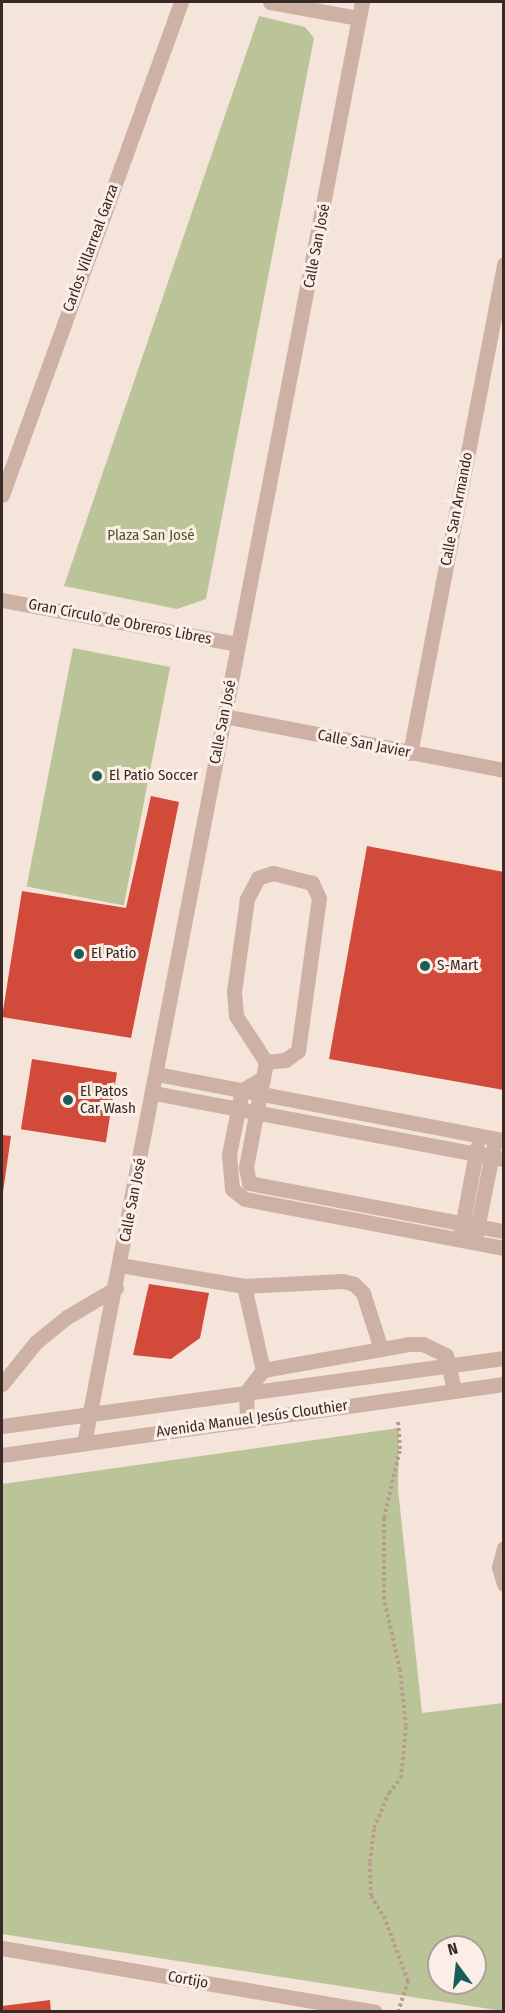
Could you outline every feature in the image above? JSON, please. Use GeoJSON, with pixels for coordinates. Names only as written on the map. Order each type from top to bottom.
{"type":"FeatureCollection","features":[{"type":"Feature","properties":{"kind":"street","name":"Carlos Villarreal Garza"},"geometry":{"type":"LineString","coordinates":[[2,495],[181,2]]}},
{"type":"Feature","properties":{"kind":"street"},"geometry":{"type":"LineString","coordinates":[[270,2],[358,18]]}},
{"type":"Feature","properties":{"kind":"street","name":"Calle San José"},"geometry":{"type":"LineString","coordinates":[[84,1443],[154,1093],[362,2]]}},
{"type":"Feature","properties":{"kind":"street","name":"Calle San Armando"},"geometry":{"type":"LineString","coordinates":[[410,753],[504,264]]}},
{"type":"Feature","properties":{"kind":"street","name":"Gran Círculo de Obreros Libres"},"geometry":{"type":"LineString","coordinates":[[2,600],[238,644]]}},
{"type":"Feature","properties":{"kind":"street","name":"Calle San Javier"},"geometry":{"type":"LineString","coordinates":[[224,717],[504,770]]}},
{"type":"Feature","properties":{"kind":"street"},"geometry":{"type":"LineString","coordinates":[[266,1062],[285,1060],[298,1051],[319,898],[312,883],[273,873],[258,878],[247,899],[234,992],[236,1016],[266,1062],[246,1167],[249,1183],[504,1231]]}},
{"type":"Feature","properties":{"kind":"street"},"geometry":{"type":"LineString","coordinates":[[157,1074],[499,1139],[490,1157],[466,1241]]}},
{"type":"Feature","properties":{"kind":"street"},"geometry":{"type":"LineString","coordinates":[[263,1078],[242,1090],[228,1174],[232,1190],[245,1199],[504,1248]]}},
{"type":"Feature","properties":{"kind":"street"},"geometry":{"type":"LineString","coordinates":[[154,1093],[490,1157]]}},
{"type":"Feature","properties":{"kind":"street"},"geometry":{"type":"LineString","coordinates":[[479,1135],[490,1157]]}},
{"type":"Feature","properties":{"kind":"street"},"geometry":{"type":"LineString","coordinates":[[120,1265],[244,1286],[343,1281],[354,1284],[363,1293],[381,1349]]}},
{"type":"Feature","properties":{"kind":"street"},"geometry":{"type":"LineString","coordinates":[[244,1286],[263,1370]]}},
{"type":"Feature","properties":{"kind":"street"},"geometry":{"type":"LineString","coordinates":[[2,1384],[36,1342],[67,1317],[116,1288]]}},
{"type":"Feature","properties":{"kind":"street"},"geometry":{"type":"LineString","coordinates":[[247,1420],[246,1392],[263,1370],[381,1349],[423,1344],[446,1355],[454,1391]]}},
{"type":"Feature","properties":{"kind":"street","name":"Avenida Manuel Jesús Clouthier"},"geometry":{"type":"LineString","coordinates":[[2,1426],[504,1358]]}},
{"type":"Feature","properties":{"kind":"street","name":"Avenida Manuel Jesús Clouthier"},"geometry":{"type":"LineString","coordinates":[[2,1455],[504,1384]]}},
{"type":"Feature","properties":{"kind":"street"},"geometry":{"type":"LineString","coordinates":[[504,1548],[499,1567],[504,1584]]}},
{"type":"Feature","properties":{"kind":"street","name":"Cortijo"},"geometry":{"type":"LineString","coordinates":[[2,1948],[365,2011]]}},
{"type":"Feature","properties":{"kind":"path"},"geometry":{"type":"LineString","coordinates":[[396,1399],[400,1449],[384,1518],[384,1599],[400,1670],[406,1726],[400,1778],[389,1792],[374,1828],[370,1862],[371,1896],[385,1919],[408,1981],[398,2012]]}},
{"type":"Feature","properties":{"kind":"green space","name":"Plaza San José"},"geometry":{"type":"Polygon","coordinates":[[[259,16],[305,27],[314,38],[206,599],[177,609],[64,586],[259,16]]]}},
{"type":"Feature","properties":{"kind":"green space","name":"El Patio Soccer"},"geometry":{"type":"Polygon","coordinates":[[[73,648],[170,667],[124,905],[27,887],[73,648]]]}},
{"type":"Feature","properties":{"kind":"green space"},"geometry":{"type":"Polygon","coordinates":[[[399,1428],[398,1489],[422,1713],[503,1703],[503,2011],[2,1934],[2,1484],[399,1428]]]}},
{"type":"Feature","properties":{"kind":"building","name":"El Patio"},"geometry":{"type":"Polygon","coordinates":[[[151,796],[179,802],[131,1038],[2,1017],[22,891],[126,908],[151,796]]]}},
{"type":"Feature","properties":{"kind":"building","name":"S-Mart"},"geometry":{"type":"Polygon","coordinates":[[[367,846],[504,872],[504,1090],[329,1059],[367,846]]]}},
{"type":"Feature","properties":{"kind":"building","name":"El Patos Car Wash"},"geometry":{"type":"Polygon","coordinates":[[[32,1059],[117,1072],[106,1143],[21,1129],[32,1059]]]}},
{"type":"Feature","properties":{"kind":"building"},"geometry":{"type":"Polygon","coordinates":[[[2,1135],[11,1136],[3,1192],[2,1192],[2,1135]]]}},
{"type":"Feature","properties":{"kind":"building"},"geometry":{"type":"Polygon","coordinates":[[[149,1284],[209,1293],[200,1338],[171,1359],[133,1355],[149,1284]]]}},
{"type":"Feature","properties":{"kind":"building"},"geometry":{"type":"Polygon","coordinates":[[[50,2000],[51,2012],[2,2012],[2,2006],[50,2000]]]}},
{"type":"Feature","properties":{"kind":"place","name":"El Patio Soccer"},"geometry":{"type":"Point","coordinates":[97,776]}},
{"type":"Feature","properties":{"kind":"place","name":"El Patio"},"geometry":{"type":"Point","coordinates":[79,954]}},
{"type":"Feature","properties":{"kind":"place","name":"S-Mart"},"geometry":{"type":"Point","coordinates":[425,966]}},
{"type":"Feature","properties":{"kind":"place","name":"El Patos Car Wash"},"geometry":{"type":"Point","coordinates":[68,1100]}}]}
